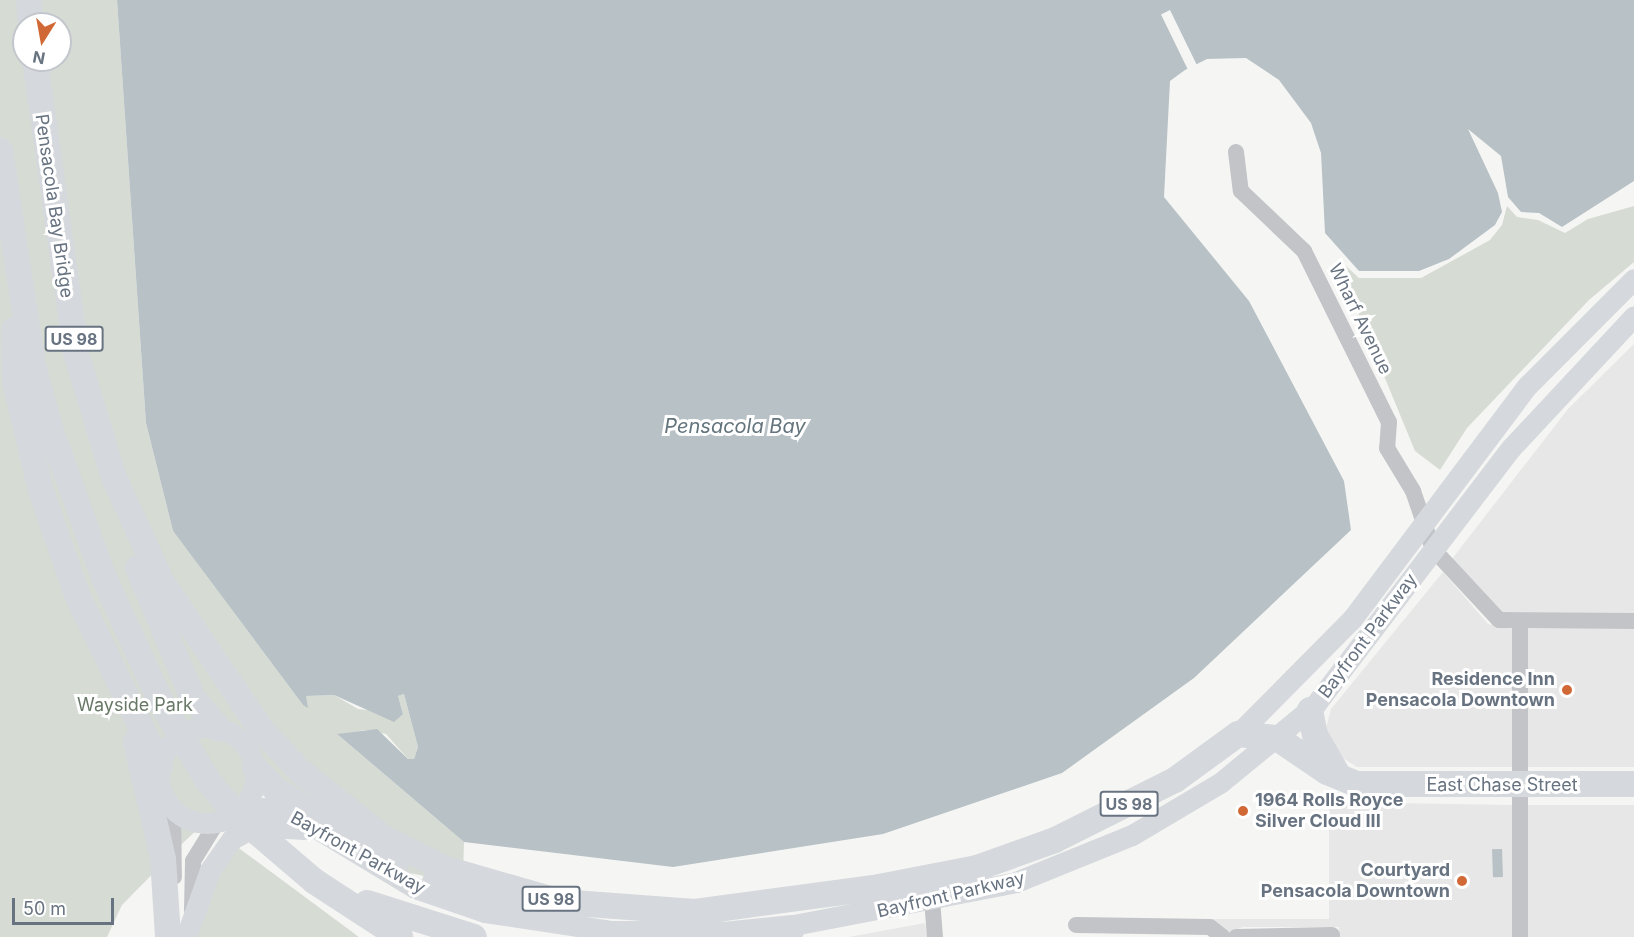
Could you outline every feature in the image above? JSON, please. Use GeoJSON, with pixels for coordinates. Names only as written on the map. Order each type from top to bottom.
{"type":"FeatureCollection","features":[{"type":"Feature","properties":{"kind":"highway","name":"Pensacola Bay Bridge"},"geometry":{"type":"LineString","coordinates":[[36,72],[70,319],[104,451],[156,570],[191,631],[261,729],[300,771],[384,838],[446,869],[560,902],[634,909],[695,912],[800,898]]}},
{"type":"Feature","properties":{"kind":"highway"},"geometry":{"type":"LineString","coordinates":[[0,150],[33,366],[51,431],[104,578],[162,704],[208,781],[269,846],[314,881],[400,937]]}},
{"type":"Feature","properties":{"kind":"highway"},"geometry":{"type":"LineString","coordinates":[[12,239],[15,382],[39,480],[78,597],[122,696],[163,859],[168,937]]}},
{"type":"Feature","properties":{"kind":"highway"},"geometry":{"type":"LineString","coordinates":[[104,451],[109,500],[193,698],[219,729]]}},
{"type":"Feature","properties":{"kind":"highway"},"geometry":{"type":"LineString","coordinates":[[122,696],[150,737],[160,766]]}},
{"type":"Feature","properties":{"kind":"highway"},"geometry":{"type":"LineString","coordinates":[[1310,710],[1315,735],[1341,780]]}},
{"type":"Feature","properties":{"kind":"highway","name":"East Chase Street"},"geometry":{"type":"LineString","coordinates":[[1238,734],[1277,738],[1341,780],[1359,785],[1634,784]]}},
{"type":"Feature","properties":{"kind":"highway","name":"Bayfront Parkway"},"geometry":{"type":"LineString","coordinates":[[800,898],[931,889],[1093,822],[1175,780],[1238,734]]}},
{"type":"Feature","properties":{"kind":"highway"},"geometry":{"type":"LineString","coordinates":[[255,768],[276,790],[355,841],[446,887],[569,913],[634,909]]}},
{"type":"Feature","properties":{"kind":"highway"},"geometry":{"type":"LineString","coordinates":[[314,881],[474,937]]}},
{"type":"Feature","properties":{"kind":"highway"},"geometry":{"type":"LineString","coordinates":[[704,937],[793,928]]}},
{"type":"Feature","properties":{"kind":"main road","name":"Bayfront Parkway"},"geometry":{"type":"LineString","coordinates":[[1238,734],[1319,656],[1527,386],[1634,279]]}},
{"type":"Feature","properties":{"kind":"main road","name":"Bayfront Parkway"},"geometry":{"type":"LineString","coordinates":[[240,811],[288,813],[358,857],[453,902],[550,924],[633,932],[793,928],[931,889],[1016,882],[1132,836],[1220,783],[1310,710],[1558,393],[1634,316]]}},
{"type":"Feature","properties":{"kind":"main road"},"geometry":{"type":"LineString","coordinates":[[219,729],[242,741],[255,768],[255,784],[240,811],[217,822],[194,822],[173,809],[161,789],[160,766],[171,743],[183,733],[219,729]]}},
{"type":"Feature","properties":{"kind":"main road"},"geometry":{"type":"LineString","coordinates":[[186,937],[210,870],[242,832],[268,825],[294,826],[358,857]]}},
{"type":"Feature","properties":{"kind":"street","name":"Wharf Avenue"},"geometry":{"type":"LineString","coordinates":[[1236,152],[1241,191],[1304,251],[1389,422],[1387,448],[1413,491],[1434,549],[1491,616],[1520,621],[1634,621]]}},
{"type":"Feature","properties":{"kind":"street"},"geometry":{"type":"LineString","coordinates":[[1520,621],[1521,937]]}},
{"type":"Feature","properties":{"kind":"street"},"geometry":{"type":"LineString","coordinates":[[168,937],[176,842],[173,809]]}},
{"type":"Feature","properties":{"kind":"street"},"geometry":{"type":"LineString","coordinates":[[186,937],[193,861],[217,822]]}},
{"type":"Feature","properties":{"kind":"street"},"geometry":{"type":"LineString","coordinates":[[931,889],[935,937]]}},
{"type":"Feature","properties":{"kind":"street"},"geometry":{"type":"LineString","coordinates":[[1076,925],[1210,927],[1223,937]]}},
{"type":"Feature","properties":{"kind":"street"},"geometry":{"type":"LineString","coordinates":[[1236,937],[1332,935]]}},
{"type":"Feature","properties":{"kind":"shaded area"},"geometry":{"type":"Polygon","coordinates":[[[1634,344],[1634,613],[1501,613],[1452,559],[1568,409],[1634,344]]]}},
{"type":"Feature","properties":{"kind":"shaded area"},"geometry":{"type":"Polygon","coordinates":[[[1443,572],[1488,624],[1513,629],[1513,767],[1357,767],[1341,757],[1326,728],[1331,709],[1443,572]]]}},
{"type":"Feature","properties":{"kind":"shaded area"},"geometry":{"type":"Polygon","coordinates":[[[1527,629],[1634,629],[1634,767],[1527,767],[1527,629]]]}},
{"type":"Feature","properties":{"kind":"shaded area"},"geometry":{"type":"Polygon","coordinates":[[[1329,802],[1513,805],[1514,937],[1339,937],[1339,927],[1243,927],[1229,932],[1213,920],[1189,919],[1329,919],[1329,802]]]}},
{"type":"Feature","properties":{"kind":"shaded area"},"geometry":{"type":"Polygon","coordinates":[[[1527,805],[1634,805],[1634,937],[1527,937],[1527,805]]]}},
{"type":"Feature","properties":{"kind":"shaded area"},"geometry":{"type":"Polygon","coordinates":[[[925,923],[928,937],[849,937],[925,923]]]}},
{"type":"Feature","properties":{"kind":"green space","name":"Wayside Park"},"geometry":{"type":"Polygon","coordinates":[[[0,0],[117,0],[146,423],[173,531],[303,705],[306,696],[334,695],[358,709],[403,714],[398,696],[404,694],[418,747],[414,759],[408,759],[386,734],[365,730],[338,735],[464,842],[463,877],[443,880],[396,870],[268,780],[214,814],[185,841],[122,905],[107,937],[0,937],[0,0]]]}},
{"type":"Feature","properties":{"kind":"green space"},"geometry":{"type":"Polygon","coordinates":[[[1507,206],[1517,217],[1538,220],[1565,233],[1588,219],[1634,206],[1634,262],[1589,300],[1467,428],[1440,470],[1415,451],[1349,291],[1345,265],[1359,278],[1421,278],[1490,240],[1502,225],[1507,206]]]}},
{"type":"Feature","properties":{"kind":"green space"},"geometry":{"type":"Polygon","coordinates":[[[236,845],[359,937],[194,937],[216,873],[236,845]]]}},
{"type":"Feature","properties":{"kind":"water","name":"Pensacola Bay"},"geometry":{"type":"Polygon","coordinates":[[[117,0],[1634,0],[1634,181],[1562,227],[1539,213],[1521,212],[1508,197],[1501,156],[1468,129],[1498,193],[1502,212],[1495,225],[1449,259],[1419,271],[1359,271],[1325,233],[1321,153],[1311,123],[1279,80],[1246,58],[1207,59],[1185,70],[1170,81],[1164,197],[1249,301],[1344,481],[1351,530],[1194,678],[1062,773],[883,834],[673,867],[464,842],[337,734],[377,729],[408,759],[414,759],[418,747],[404,694],[398,696],[403,714],[394,722],[334,695],[306,696],[308,708],[303,705],[173,531],[146,423],[117,0]]]}},
{"type":"Feature","properties":{"kind":"water"},"geometry":{"type":"Polygon","coordinates":[[[1492,849],[1502,849],[1503,877],[1493,877],[1492,849]]]}},
{"type":"Feature","properties":{"kind":"pier"},"geometry":{"type":"Polygon","coordinates":[[[1170,10],[1198,68],[1189,72],[1161,14],[1170,10]]]}},
{"type":"Feature","properties":{"kind":"place","name":"Residence Inn Pensacola Downtown"},"geometry":{"type":"Point","coordinates":[1567,690]}},
{"type":"Feature","properties":{"kind":"place","name":"1964 Rolls Royce Silver Cloud III"},"geometry":{"type":"Point","coordinates":[1243,811]}},
{"type":"Feature","properties":{"kind":"place","name":"Courtyard Pensacola Downtown"},"geometry":{"type":"Point","coordinates":[1462,881]}}]}
